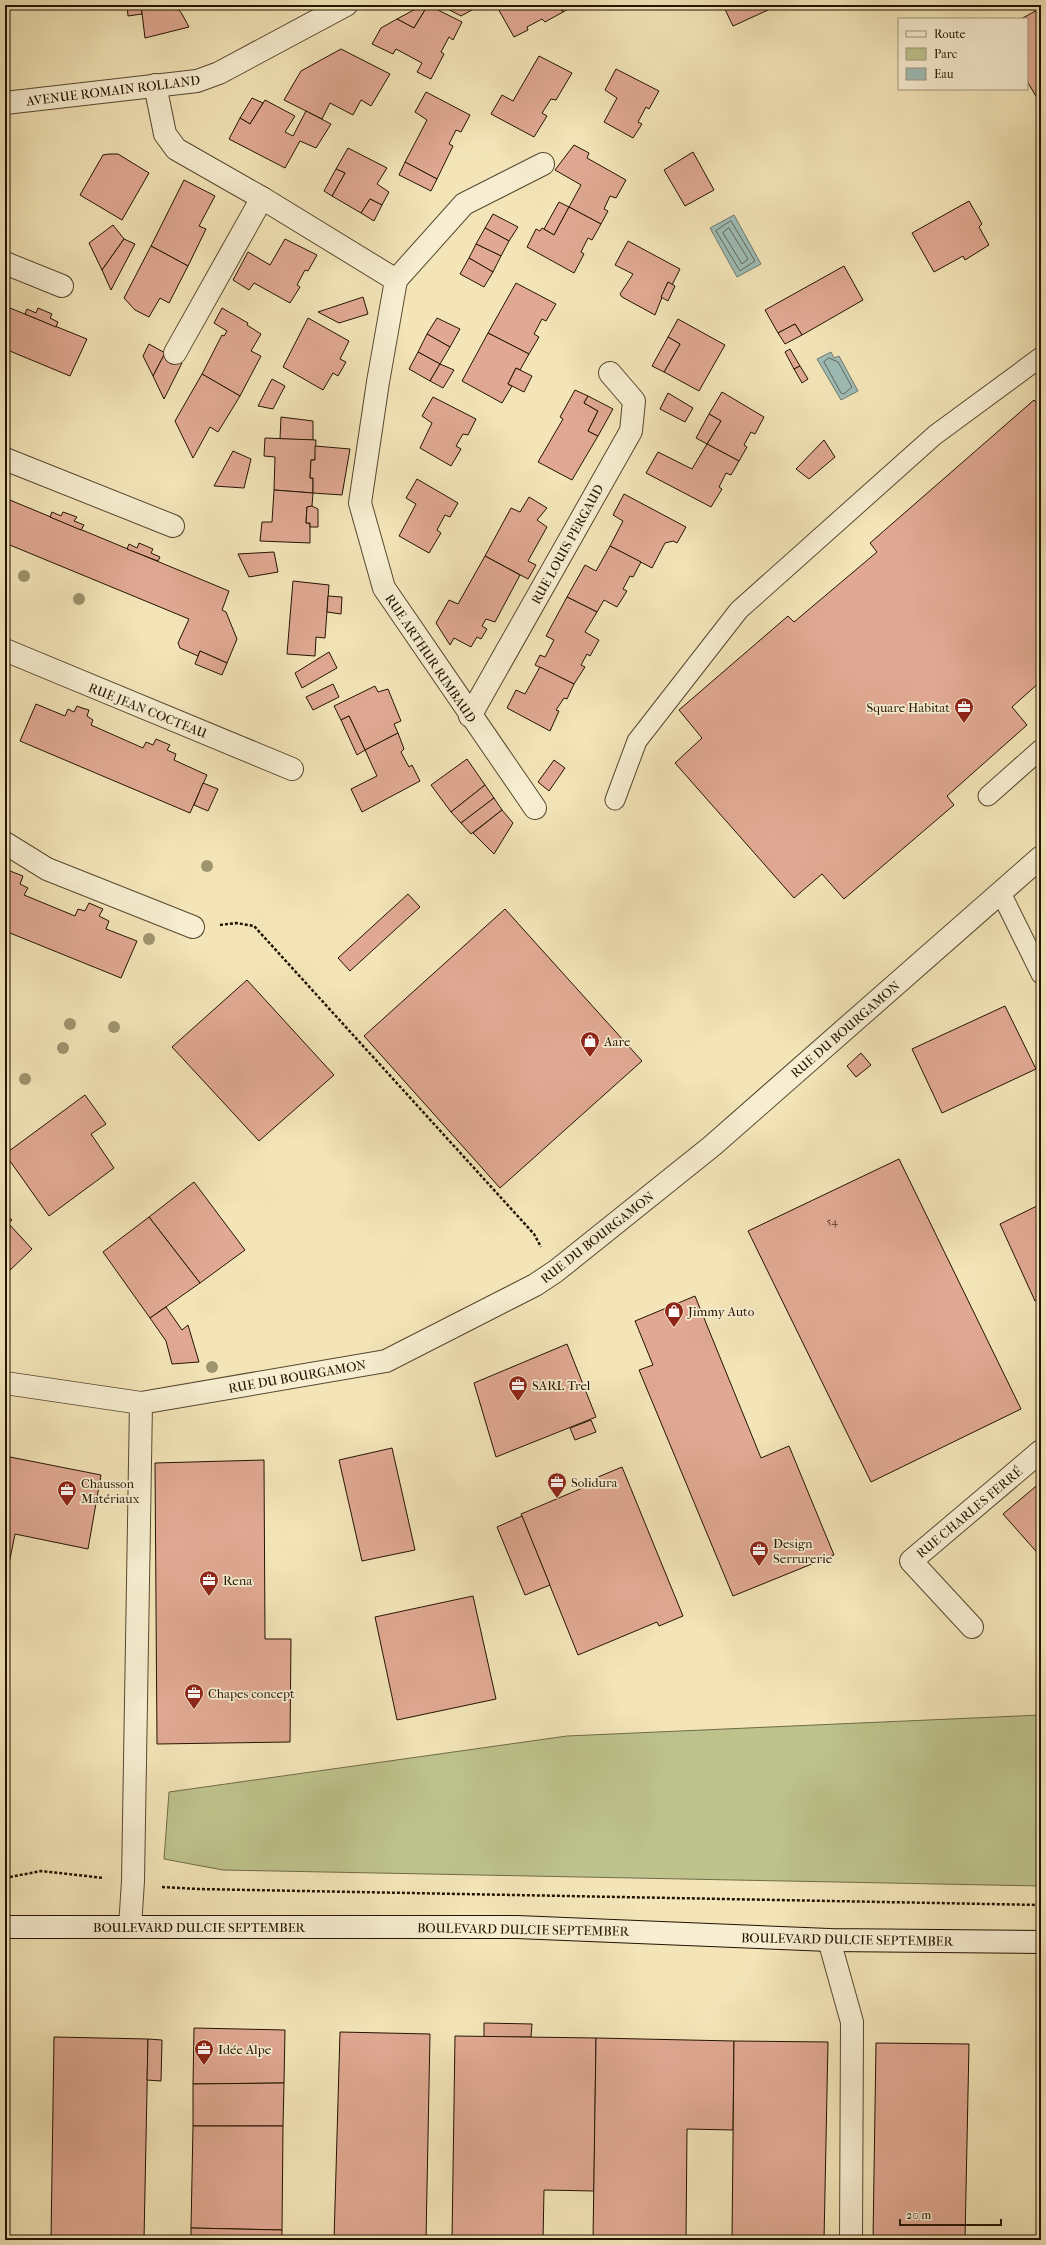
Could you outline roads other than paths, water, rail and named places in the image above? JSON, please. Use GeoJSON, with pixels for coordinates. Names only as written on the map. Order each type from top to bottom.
{"type":"FeatureCollection","features":[{"type":"Feature","properties":{"kind":"street","name":"AVENUE ROMAIN ROLLAND"},"geometry":{"type":"LineString","coordinates":[[5,104],[197,81],[219,73],[346,5]]}},
{"type":"Feature","properties":{"kind":"street"},"geometry":{"type":"LineString","coordinates":[[155,85],[165,134],[176,149],[262,198],[396,280],[464,204],[543,164]]}},
{"type":"Feature","properties":{"kind":"street"},"geometry":{"type":"LineString","coordinates":[[175,353],[262,198]]}},
{"type":"Feature","properties":{"kind":"street"},"geometry":{"type":"LineString","coordinates":[[5,263],[62,286]]}},
{"type":"Feature","properties":{"kind":"street","name":"RUE ARTHUR RIMBAUD"},"geometry":{"type":"LineString","coordinates":[[396,280],[378,382],[360,503],[384,588],[470,716],[536,808]]}},
{"type":"Feature","properties":{"kind":"street","name":"RUE LOUIS PERGAUD"},"geometry":{"type":"LineString","coordinates":[[470,716],[631,431],[634,401],[610,373]]}},
{"type":"Feature","properties":{"kind":"street"},"geometry":{"type":"LineString","coordinates":[[5,459],[173,526]]}},
{"type":"Feature","properties":{"kind":"street","name":"RUE JEAN COCTEAU"},"geometry":{"type":"LineString","coordinates":[[5,650],[292,769]]}},
{"type":"Feature","properties":{"kind":"street"},"geometry":{"type":"LineString","coordinates":[[5,843],[48,869],[193,928]]}},
{"type":"Feature","properties":{"kind":"street","name":"RUE DU BOURGAMON"},"geometry":{"type":"LineString","coordinates":[[5,1383],[141,1403],[386,1361],[535,1285],[556,1271],[712,1146],[1041,857]]}},
{"type":"Feature","properties":{"kind":"street"},"geometry":{"type":"LineString","coordinates":[[130,1927],[133,1881],[141,1403]]}},
{"type":"Feature","properties":{"kind":"street","name":"RUE CHARLES FERRÉ"},"geometry":{"type":"LineString","coordinates":[[972,1627],[911,1561],[1041,1451]]}},
{"type":"Feature","properties":{"kind":"street","name":"BOULEVARD DULCIE SEPTEMBER"},"geometry":{"type":"LineString","coordinates":[[5,1927],[516,1927],[829,1940],[1041,1942]]}},
{"type":"Feature","properties":{"kind":"street"},"geometry":{"type":"LineString","coordinates":[[829,1940],[852,2022],[851,2240]]}},
{"type":"Feature","properties":{"kind":"lane"},"geometry":{"type":"LineString","coordinates":[[615,800],[637,741],[740,610],[935,435],[1041,357]]}},
{"type":"Feature","properties":{"kind":"lane"},"geometry":{"type":"LineString","coordinates":[[988,796],[1041,749]]}},
{"type":"Feature","properties":{"kind":"lane"},"geometry":{"type":"LineString","coordinates":[[1001,893],[1041,974]]}},
{"type":"Feature","properties":{"kind":"water"},"geometry":{"type":"Polygon","coordinates":[[[734,215],[761,264],[737,277],[710,228],[734,215]]]}},
{"type":"Feature","properties":{"kind":"water"},"geometry":{"type":"Polygon","coordinates":[[[831,352],[834,358],[839,356],[858,391],[841,400],[817,359],[831,352]]]}},
{"type":"Feature","properties":{"kind":"place","name":"Square Habitat"},"geometry":{"type":"Point","coordinates":[964,724]}},
{"type":"Feature","properties":{"kind":"place","name":"Aare"},"geometry":{"type":"Point","coordinates":[590,1058]}},
{"type":"Feature","properties":{"kind":"place","name":"Jimmy Auto"},"geometry":{"type":"Point","coordinates":[674,1328]}},
{"type":"Feature","properties":{"kind":"place","name":"SARL Trel"},"geometry":{"type":"Point","coordinates":[518,1402]}},
{"type":"Feature","properties":{"kind":"place","name":"Solidura"},"geometry":{"type":"Point","coordinates":[557,1499]}},
{"type":"Feature","properties":{"kind":"place","name":"Chausson Matériaux"},"geometry":{"type":"Point","coordinates":[67,1507]}},
{"type":"Feature","properties":{"kind":"place","name":"Design Serrurerie"},"geometry":{"type":"Point","coordinates":[759,1567]}},
{"type":"Feature","properties":{"kind":"place","name":"Rena"},"geometry":{"type":"Point","coordinates":[209,1597]}},
{"type":"Feature","properties":{"kind":"place","name":"Chapes concept"},"geometry":{"type":"Point","coordinates":[194,1710]}},
{"type":"Feature","properties":{"kind":"place","name":"Idée Alpe"},"geometry":{"type":"Point","coordinates":[204,2066]}}]}
